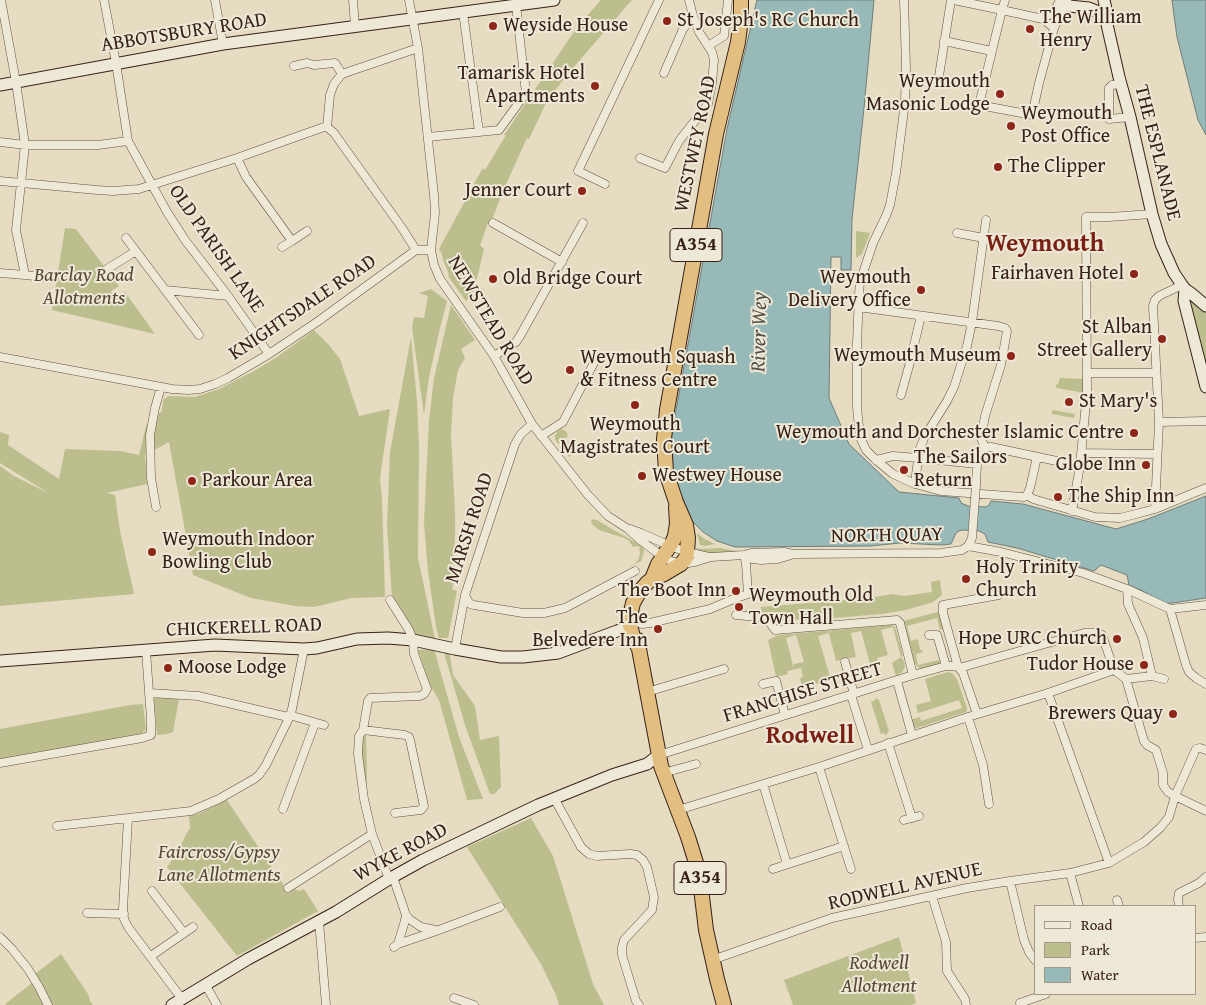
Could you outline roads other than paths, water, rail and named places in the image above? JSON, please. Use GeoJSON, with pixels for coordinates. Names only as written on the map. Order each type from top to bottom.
{"type":"FeatureCollection","features":[{"type":"Feature","properties":{"kind":"highway","name":"WESTWEY ROAD"},"geometry":{"type":"LineString","coordinates":[[684,558],[688,543],[688,529],[669,482],[665,463],[664,439],[667,410],[716,134],[738,42],[741,19],[740,0]]}},
{"type":"Feature","properties":{"kind":"highway","name":"WESTWEY ROAD"},"geometry":{"type":"LineString","coordinates":[[666,552],[676,531],[676,502]]}},
{"type":"Feature","properties":{"kind":"highway","name":"A354"},"geometry":{"type":"LineString","coordinates":[[652,579],[658,564],[666,552]]}},
{"type":"Feature","properties":{"kind":"highway","name":"A354"},"geometry":{"type":"LineString","coordinates":[[684,558],[664,574],[652,579],[640,591],[633,603],[633,637],[639,649],[663,773],[688,836],[699,874],[712,960],[724,1005]]}},
{"type":"Feature","properties":{"kind":"main road","name":"ABBOTSBURY ROAD"},"geometry":{"type":"LineString","coordinates":[[0,86],[223,44],[463,12],[501,3],[516,5],[554,0]]}},
{"type":"Feature","properties":{"kind":"main road","name":"THE ESPLANADE"},"geometry":{"type":"LineString","coordinates":[[1104,0],[1107,13],[1106,20],[1121,84],[1152,214],[1164,254],[1183,287],[1206,306]]}},
{"type":"Feature","properties":{"kind":"main road"},"geometry":{"type":"LineString","coordinates":[[1072,3],[1094,10],[1106,20]]}},
{"type":"Feature","properties":{"kind":"main road","name":"THE ESPLANADE"},"geometry":{"type":"LineString","coordinates":[[1183,287],[1184,301],[1206,387]]}},
{"type":"Feature","properties":{"kind":"main road","name":"CHICKERELL ROAD"},"geometry":{"type":"LineString","coordinates":[[0,661],[215,645],[304,649],[357,639],[388,638],[413,640],[513,658],[558,653],[622,629],[632,618]]}},
{"type":"Feature","properties":{"kind":"main road","name":"WYKE ROAD"},"geometry":{"type":"LineString","coordinates":[[172,1005],[248,959],[438,853],[554,798],[643,765],[659,755]]}},
{"type":"Feature","properties":{"kind":"street"},"geometry":{"type":"LineString","coordinates":[[1,0],[25,145],[16,230],[25,275]]}},
{"type":"Feature","properties":{"kind":"street","name":"OLD PARISH LANE"},"geometry":{"type":"LineString","coordinates":[[104,0],[128,141],[167,212],[185,240],[269,354]]}},
{"type":"Feature","properties":{"kind":"street"},"geometry":{"type":"LineString","coordinates":[[215,0],[223,44]]}},
{"type":"Feature","properties":{"kind":"street"},"geometry":{"type":"LineString","coordinates":[[353,0],[355,26]]}},
{"type":"Feature","properties":{"kind":"street","name":"NEWSTEAD ROAD"},"geometry":{"type":"LineString","coordinates":[[409,0],[418,48],[434,195],[435,213],[431,250],[434,265],[440,279],[494,356],[532,424],[595,504],[646,545],[666,552]]}},
{"type":"Feature","properties":{"kind":"street"},"geometry":{"type":"LineString","coordinates":[[606,184],[578,171],[659,0]]}},
{"type":"Feature","properties":{"kind":"street"},"geometry":{"type":"LineString","coordinates":[[640,158],[665,168],[679,141],[708,104],[714,60],[712,52],[699,32],[689,0]]}},
{"type":"Feature","properties":{"kind":"street"},"geometry":{"type":"LineString","coordinates":[[708,46],[724,36],[728,0]]}},
{"type":"Feature","properties":{"kind":"street"},"geometry":{"type":"LineString","coordinates":[[904,0],[905,102],[896,174],[890,205],[873,243],[860,282],[857,362],[858,422],[860,437],[866,450],[893,474],[915,484],[941,491],[1008,496],[1027,495],[1033,499],[1095,517],[1120,518],[1132,516],[1155,509],[1206,488]]}},
{"type":"Feature","properties":{"kind":"street"},"geometry":{"type":"LineString","coordinates":[[939,76],[952,0],[1043,19],[1054,28]]}},
{"type":"Feature","properties":{"kind":"street"},"geometry":{"type":"LineString","coordinates":[[1004,0],[979,105],[1032,115],[1054,28],[1064,8],[1072,3]]}},
{"type":"Feature","properties":{"kind":"street","name":"THE ESPLANADE"},"geometry":{"type":"LineString","coordinates":[[1094,10],[1104,0]]}},
{"type":"Feature","properties":{"kind":"street"},"geometry":{"type":"LineString","coordinates":[[1043,19],[1055,10],[1072,3]]}},
{"type":"Feature","properties":{"kind":"street"},"geometry":{"type":"LineString","coordinates":[[428,137],[500,130],[526,93],[516,5]]}},
{"type":"Feature","properties":{"kind":"street"},"geometry":{"type":"LineString","coordinates":[[463,12],[479,132]]}},
{"type":"Feature","properties":{"kind":"street"},"geometry":{"type":"LineString","coordinates":[[664,72],[683,29],[693,16]]}},
{"type":"Feature","properties":{"kind":"street"},"geometry":{"type":"LineString","coordinates":[[944,41],[992,51]]}},
{"type":"Feature","properties":{"kind":"street"},"geometry":{"type":"LineString","coordinates":[[418,48],[342,74],[334,84],[330,95],[328,127],[406,233],[416,250],[431,250]]}},
{"type":"Feature","properties":{"kind":"street"},"geometry":{"type":"LineString","coordinates":[[294,66],[307,63],[314,65],[336,63],[342,74]]}},
{"type":"Feature","properties":{"kind":"street"},"geometry":{"type":"LineString","coordinates":[[1121,84],[1112,84],[1109,88],[1109,119],[1130,117]]}},
{"type":"Feature","properties":{"kind":"street"},"geometry":{"type":"LineString","coordinates":[[0,181],[113,191],[139,188],[237,158],[328,127]]}},
{"type":"Feature","properties":{"kind":"street"},"geometry":{"type":"LineString","coordinates":[[0,142],[25,145],[98,144],[128,141]]}},
{"type":"Feature","properties":{"kind":"street"},"geometry":{"type":"LineString","coordinates":[[237,158],[246,177],[292,241]]}},
{"type":"Feature","properties":{"kind":"street"},"geometry":{"type":"LineString","coordinates":[[1072,511],[1080,466],[1088,392],[1086,217],[1152,214]]}},
{"type":"Feature","properties":{"kind":"street"},"geometry":{"type":"LineString","coordinates":[[915,484],[919,451],[924,438],[947,402],[954,387],[967,346],[986,220]]}},
{"type":"Feature","properties":{"kind":"street"},"geometry":{"type":"LineString","coordinates":[[493,223],[562,262]]}},
{"type":"Feature","properties":{"kind":"street"},"geometry":{"type":"LineString","coordinates":[[494,356],[511,345],[520,336],[583,224]]}},
{"type":"Feature","properties":{"kind":"street"},"geometry":{"type":"LineString","coordinates":[[282,247],[307,230]]}},
{"type":"Feature","properties":{"kind":"street"},"geometry":{"type":"LineString","coordinates":[[957,233],[984,238]]}},
{"type":"Feature","properties":{"kind":"street"},"geometry":{"type":"LineString","coordinates":[[126,238],[199,335]]}},
{"type":"Feature","properties":{"kind":"street","name":"KNIGHTSDALE ROAD"},"geometry":{"type":"LineString","coordinates":[[0,357],[172,389],[200,389],[228,378],[269,354],[317,322],[416,250]]}},
{"type":"Feature","properties":{"kind":"street"},"geometry":{"type":"LineString","coordinates":[[106,270],[136,251]]}},
{"type":"Feature","properties":{"kind":"street"},"geometry":{"type":"LineString","coordinates":[[0,273],[54,278]]}},
{"type":"Feature","properties":{"kind":"street"},"geometry":{"type":"LineString","coordinates":[[1155,509],[1158,422],[1153,306],[1159,296],[1183,287]]}},
{"type":"Feature","properties":{"kind":"street"},"geometry":{"type":"LineString","coordinates":[[165,290],[228,296]]}},
{"type":"Feature","properties":{"kind":"street"},"geometry":{"type":"LineString","coordinates":[[858,307],[1005,328],[1007,332],[1001,365],[985,416],[981,438],[984,448]]}},
{"type":"Feature","properties":{"kind":"street"},"geometry":{"type":"LineString","coordinates":[[901,395],[921,316]]}},
{"type":"Feature","properties":{"kind":"street"},"geometry":{"type":"LineString","coordinates":[[541,436],[563,422],[597,357]]}},
{"type":"Feature","properties":{"kind":"street"},"geometry":{"type":"LineString","coordinates":[[1088,373],[1156,373]]}},
{"type":"Feature","properties":{"kind":"street"},"geometry":{"type":"LineString","coordinates":[[156,507],[151,478],[150,435],[154,408],[161,387]]}},
{"type":"Feature","properties":{"kind":"street"},"geometry":{"type":"LineString","coordinates":[[1158,422],[1206,421]]}},
{"type":"Feature","properties":{"kind":"street","name":"MARSH ROAD"},"geometry":{"type":"LineString","coordinates":[[455,649],[465,595],[515,444],[521,434],[532,424]]}},
{"type":"Feature","properties":{"kind":"street"},"geometry":{"type":"LineString","coordinates":[[876,460],[893,456],[977,464],[979,454],[984,448],[991,447],[1080,466]]}},
{"type":"Feature","properties":{"kind":"street"},"geometry":{"type":"LineString","coordinates":[[1081,453],[1157,454]]}},
{"type":"Feature","properties":{"kind":"street"},"geometry":{"type":"LineString","coordinates":[[1027,495],[1037,457]]}},
{"type":"Feature","properties":{"kind":"street","name":"NORTH QUAY"},"geometry":{"type":"LineString","coordinates":[[684,558],[712,558],[751,553],[779,552],[793,554],[941,553],[962,550],[968,546],[972,538],[977,464]]}},
{"type":"Feature","properties":{"kind":"street","name":"NEWSTEAD ROAD"},"geometry":{"type":"LineString","coordinates":[[628,529],[641,533],[666,552]]}},
{"type":"Feature","properties":{"kind":"street"},"geometry":{"type":"LineString","coordinates":[[968,546],[1002,552],[1083,573],[1127,589],[1170,608],[1206,605]]}},
{"type":"Feature","properties":{"kind":"street"},"geometry":{"type":"LineString","coordinates":[[666,552],[671,561],[684,558]]}},
{"type":"Feature","properties":{"kind":"street"},"geometry":{"type":"LineString","coordinates":[[666,552],[684,558]]}},
{"type":"Feature","properties":{"kind":"street"},"geometry":{"type":"LineString","coordinates":[[632,618],[642,624],[650,624],[710,609],[748,594],[744,555]]}},
{"type":"Feature","properties":{"kind":"street","name":"NORTH QUAY"},"geometry":{"type":"LineString","coordinates":[[684,558],[695,562],[712,558]]}},
{"type":"Feature","properties":{"kind":"street"},"geometry":{"type":"LineString","coordinates":[[465,595],[468,601],[474,605],[523,613],[544,613],[565,608],[635,571]]}},
{"type":"Feature","properties":{"kind":"street"},"geometry":{"type":"LineString","coordinates":[[1127,589],[1128,604],[1143,638],[1152,676]]}},
{"type":"Feature","properties":{"kind":"street"},"geometry":{"type":"LineString","coordinates":[[977,714],[963,673],[958,668],[943,613],[943,605],[999,595]]}},
{"type":"Feature","properties":{"kind":"street"},"geometry":{"type":"LineString","coordinates":[[390,600],[407,626],[413,640],[414,654],[426,686],[426,693],[420,696],[370,698],[363,730],[358,739],[358,761],[372,834],[406,915],[411,922],[421,927],[440,930]]}},
{"type":"Feature","properties":{"kind":"street"},"geometry":{"type":"LineString","coordinates":[[1170,608],[1189,672],[1206,684]]}},
{"type":"Feature","properties":{"kind":"street"},"geometry":{"type":"LineString","coordinates":[[736,615],[764,618],[768,620],[775,630],[897,620],[900,624],[913,675]]}},
{"type":"Feature","properties":{"kind":"street","name":"FRANCHISE STREET"},"geometry":{"type":"LineString","coordinates":[[659,755],[913,675],[946,666],[958,668],[1084,633],[1098,633],[1102,635],[1114,670]]}},
{"type":"Feature","properties":{"kind":"street"},"geometry":{"type":"LineString","coordinates":[[929,635],[937,635],[946,666]]}},
{"type":"Feature","properties":{"kind":"street"},"geometry":{"type":"LineString","coordinates":[[58,826],[191,811],[219,799],[248,783],[263,770],[289,716],[304,649]]}},
{"type":"Feature","properties":{"kind":"street"},"geometry":{"type":"LineString","coordinates":[[0,764],[151,735],[146,651]]}},
{"type":"Feature","properties":{"kind":"street"},"geometry":{"type":"LineString","coordinates":[[845,662],[852,695],[868,750]]}},
{"type":"Feature","properties":{"kind":"street"},"geometry":{"type":"LineString","coordinates":[[647,692],[724,669]]}},
{"type":"Feature","properties":{"kind":"street"},"geometry":{"type":"LineString","coordinates":[[678,810],[819,767],[1114,670],[1126,679],[1144,741],[1156,750],[1163,785],[1168,792],[1206,811]]}},
{"type":"Feature","properties":{"kind":"street"},"geometry":{"type":"LineString","coordinates":[[1126,679],[1152,676],[1164,679]]}},
{"type":"Feature","properties":{"kind":"street"},"geometry":{"type":"LineString","coordinates":[[763,684],[786,678]]}},
{"type":"Feature","properties":{"kind":"street"},"geometry":{"type":"LineString","coordinates":[[897,680],[912,735]]}},
{"type":"Feature","properties":{"kind":"street"},"geometry":{"type":"LineString","coordinates":[[776,681],[785,715]]}},
{"type":"Feature","properties":{"kind":"street"},"geometry":{"type":"LineString","coordinates":[[149,693],[198,696],[324,725]]}},
{"type":"Feature","properties":{"kind":"street"},"geometry":{"type":"LineString","coordinates":[[1048,693],[1109,863]]}},
{"type":"Feature","properties":{"kind":"street"},"geometry":{"type":"LineString","coordinates":[[968,717],[983,765],[989,804]]}},
{"type":"Feature","properties":{"kind":"street"},"geometry":{"type":"LineString","coordinates":[[283,809],[314,724]]}},
{"type":"Feature","properties":{"kind":"street"},"geometry":{"type":"LineString","coordinates":[[363,730],[409,737],[424,806],[421,810],[395,813]]}},
{"type":"Feature","properties":{"kind":"street"},"geometry":{"type":"LineString","coordinates":[[888,743],[912,818]]}},
{"type":"Feature","properties":{"kind":"street","name":"RODWELL AVENUE"},"geometry":{"type":"LineString","coordinates":[[712,960],[832,918],[1010,881],[1070,873],[1109,863],[1144,842],[1160,828],[1169,817],[1175,796],[1196,749],[1206,750]]}},
{"type":"Feature","properties":{"kind":"street"},"geometry":{"type":"LineString","coordinates":[[663,773],[696,764]]}},
{"type":"Feature","properties":{"kind":"street"},"geometry":{"type":"LineString","coordinates":[[819,767],[851,869]]}},
{"type":"Feature","properties":{"kind":"street"},"geometry":{"type":"LineString","coordinates":[[763,784],[787,864]]}},
{"type":"Feature","properties":{"kind":"street"},"geometry":{"type":"LineString","coordinates":[[554,798],[581,847],[589,854],[597,856],[637,855],[647,868],[654,898],[652,910],[624,940],[622,948],[622,955],[636,1002],[639,1005]]}},
{"type":"Feature","properties":{"kind":"street"},"geometry":{"type":"LineString","coordinates":[[128,818],[124,914],[128,926],[182,999]]}},
{"type":"Feature","properties":{"kind":"street"},"geometry":{"type":"LineString","coordinates":[[288,888],[372,834]]}},
{"type":"Feature","properties":{"kind":"street"},"geometry":{"type":"LineString","coordinates":[[773,868],[844,846]]}},
{"type":"Feature","properties":{"kind":"street"},"geometry":{"type":"LineString","coordinates":[[1070,873],[1079,905]]}},
{"type":"Feature","properties":{"kind":"street"},"geometry":{"type":"LineString","coordinates":[[1179,905],[1180,893],[1206,877]]}},
{"type":"Feature","properties":{"kind":"street"},"geometry":{"type":"LineString","coordinates":[[1010,881],[1024,940],[1034,959]]}},
{"type":"Feature","properties":{"kind":"street"},"geometry":{"type":"LineString","coordinates":[[152,891],[184,933]]}},
{"type":"Feature","properties":{"kind":"street"},"geometry":{"type":"LineString","coordinates":[[932,896],[946,942],[947,971],[965,999],[966,1005]]}},
{"type":"Feature","properties":{"kind":"street"},"geometry":{"type":"LineString","coordinates":[[406,915],[399,942],[440,930],[500,907]]}},
{"type":"Feature","properties":{"kind":"street"},"geometry":{"type":"LineString","coordinates":[[87,913],[124,914]]}},
{"type":"Feature","properties":{"kind":"street"},"geometry":{"type":"LineString","coordinates":[[319,921],[326,1005]]}},
{"type":"Feature","properties":{"kind":"street"},"geometry":{"type":"LineString","coordinates":[[151,956],[193,927]]}},
{"type":"Feature","properties":{"kind":"street"},"geometry":{"type":"LineString","coordinates":[[0,937],[28,968],[40,987],[48,1005]]}},
{"type":"Feature","properties":{"kind":"street"},"geometry":{"type":"LineString","coordinates":[[205,984],[217,1005]]}},
{"type":"Feature","properties":{"kind":"street"},"geometry":{"type":"LineString","coordinates":[[1020,1003],[1043,995]]}},
{"type":"Feature","properties":{"kind":"street"},"geometry":{"type":"LineString","coordinates":[[459,998],[474,1005]]}},
{"type":"Feature","properties":{"kind":"water","name":"River Wey"},"geometry":{"type":"Polygon","coordinates":[[[757,0],[874,0],[852,219],[851,270],[841,270],[841,257],[831,257],[829,398],[849,444],[899,492],[959,498],[961,503],[968,506],[986,507],[991,501],[1023,504],[1116,529],[1148,519],[1206,496],[1206,598],[1165,604],[1129,585],[1127,575],[1101,565],[1094,571],[1017,548],[988,542],[985,534],[979,531],[959,531],[956,533],[951,544],[941,545],[900,543],[870,546],[735,547],[717,541],[703,532],[691,520],[672,473],[670,448],[727,129],[757,0]]]}},
{"type":"Feature","properties":{"kind":"water"},"geometry":{"type":"Polygon","coordinates":[[[1172,0],[1206,0],[1206,135],[1198,120],[1177,37],[1172,0]]]}},
{"type":"Feature","properties":{"kind":"place","name":"St Joseph's RC Church"},"geometry":{"type":"Point","coordinates":[667,21]}},
{"type":"Feature","properties":{"kind":"place","name":"Weyside House"},"geometry":{"type":"Point","coordinates":[493,26]}},
{"type":"Feature","properties":{"kind":"place","name":"The William Henry"},"geometry":{"type":"Point","coordinates":[1030,29]}},
{"type":"Feature","properties":{"kind":"place","name":"Tamarisk Hotel Apartments"},"geometry":{"type":"Point","coordinates":[595,86]}},
{"type":"Feature","properties":{"kind":"place","name":"Weymouth Masonic Lodge"},"geometry":{"type":"Point","coordinates":[1000,94]}},
{"type":"Feature","properties":{"kind":"place","name":"Weymouth Post Office"},"geometry":{"type":"Point","coordinates":[1011,126]}},
{"type":"Feature","properties":{"kind":"place","name":"The Clipper"},"geometry":{"type":"Point","coordinates":[998,167]}},
{"type":"Feature","properties":{"kind":"place","name":"Jenner Court"},"geometry":{"type":"Point","coordinates":[582,191]}},
{"type":"Feature","properties":{"kind":"place","name":"Fairhaven Hotel"},"geometry":{"type":"Point","coordinates":[1134,274]}},
{"type":"Feature","properties":{"kind":"place","name":"Old Bridge Court"},"geometry":{"type":"Point","coordinates":[493,279]}},
{"type":"Feature","properties":{"kind":"place","name":"Weymouth Delivery Office"},"geometry":{"type":"Point","coordinates":[921,290]}},
{"type":"Feature","properties":{"kind":"place","name":"St Alban Street Gallery"},"geometry":{"type":"Point","coordinates":[1162,339]}},
{"type":"Feature","properties":{"kind":"place","name":"Weymouth Museum"},"geometry":{"type":"Point","coordinates":[1011,356]}},
{"type":"Feature","properties":{"kind":"place","name":"Weymouth Squash & Fitness Centre"},"geometry":{"type":"Point","coordinates":[570,370]}},
{"type":"Feature","properties":{"kind":"place","name":"St Mary's"},"geometry":{"type":"Point","coordinates":[1069,402]}},
{"type":"Feature","properties":{"kind":"place","name":"Weymouth Magistrates Court"},"geometry":{"type":"Point","coordinates":[635,405]}},
{"type":"Feature","properties":{"kind":"place","name":"Weymouth and Dorchester Islamic Centre"},"geometry":{"type":"Point","coordinates":[1134,433]}},
{"type":"Feature","properties":{"kind":"place","name":"Globe Inn"},"geometry":{"type":"Point","coordinates":[1146,465]}},
{"type":"Feature","properties":{"kind":"place","name":"The Sailors Return"},"geometry":{"type":"Point","coordinates":[904,470]}},
{"type":"Feature","properties":{"kind":"place","name":"Westwey House"},"geometry":{"type":"Point","coordinates":[642,476]}},
{"type":"Feature","properties":{"kind":"place","name":"Parkour Area"},"geometry":{"type":"Point","coordinates":[192,481]}},
{"type":"Feature","properties":{"kind":"place","name":"The Ship Inn"},"geometry":{"type":"Point","coordinates":[1058,497]}},
{"type":"Feature","properties":{"kind":"place","name":"Weymouth Indoor Bowling Club"},"geometry":{"type":"Point","coordinates":[152,552]}},
{"type":"Feature","properties":{"kind":"place","name":"Holy Trinity Church"},"geometry":{"type":"Point","coordinates":[966,579]}},
{"type":"Feature","properties":{"kind":"place","name":"The Boot Inn"},"geometry":{"type":"Point","coordinates":[736,591]}},
{"type":"Feature","properties":{"kind":"place","name":"Weymouth Old Town Hall"},"geometry":{"type":"Point","coordinates":[739,607]}},
{"type":"Feature","properties":{"kind":"place","name":"The Belvedere Inn"},"geometry":{"type":"Point","coordinates":[658,629]}},
{"type":"Feature","properties":{"kind":"place","name":"Hope URC Church"},"geometry":{"type":"Point","coordinates":[1117,639]}},
{"type":"Feature","properties":{"kind":"place","name":"Tudor House"},"geometry":{"type":"Point","coordinates":[1144,665]}},
{"type":"Feature","properties":{"kind":"place","name":"Moose Lodge"},"geometry":{"type":"Point","coordinates":[168,668]}},
{"type":"Feature","properties":{"kind":"place","name":"Brewers Quay"},"geometry":{"type":"Point","coordinates":[1173,714]}},
{"type":"Feature","properties":{"kind":"district","name":"Weymouth"},"geometry":{"type":"Point","coordinates":[1045,245]}},
{"type":"Feature","properties":{"kind":"district","name":"Rodwell"},"geometry":{"type":"Point","coordinates":[810,737]}},
{"type":"Feature","properties":{"kind":"park label","name":"Barclay Road Allotments"},"geometry":{"type":"Point","coordinates":[84,288]}},
{"type":"Feature","properties":{"kind":"park label","name":"Faircross/Gypsy Lane Allotments"},"geometry":{"type":"Point","coordinates":[219,864]}},
{"type":"Feature","properties":{"kind":"park label","name":"Rodwell Allotment"},"geometry":{"type":"Point","coordinates":[879,976]}}]}
